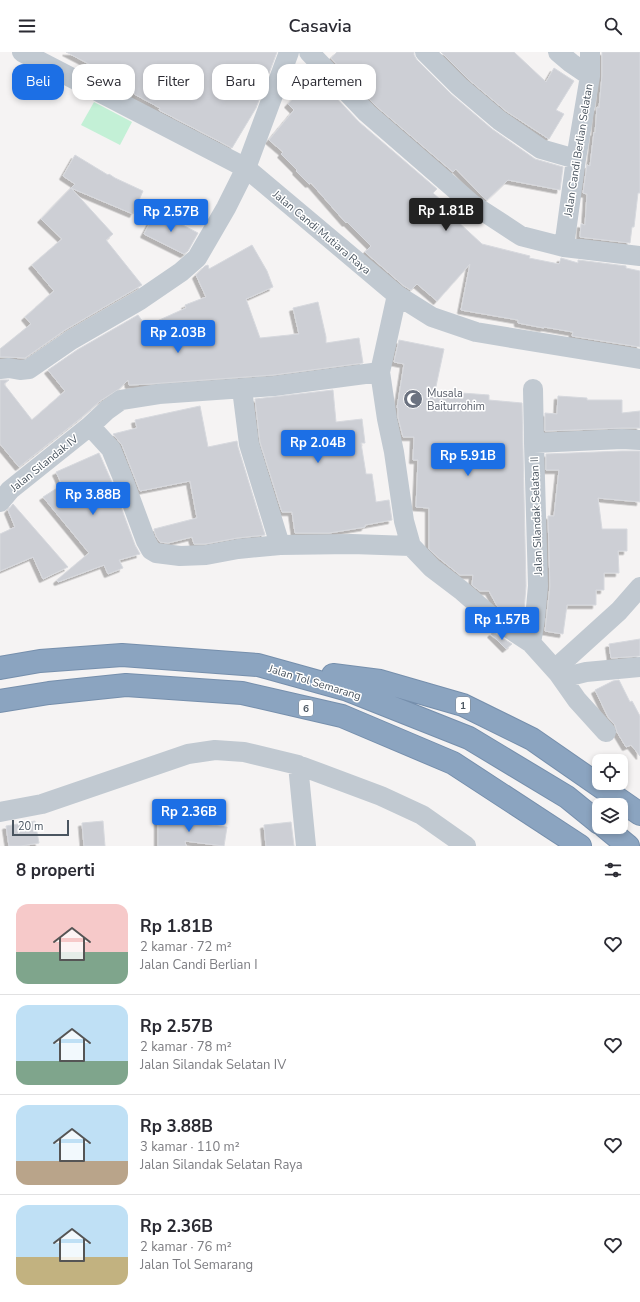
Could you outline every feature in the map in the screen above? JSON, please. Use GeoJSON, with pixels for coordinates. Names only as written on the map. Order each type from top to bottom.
{"type":"FeatureCollection","features":[{"type":"Feature","properties":{"kind":"highway","name":"Jalan Tol Semarang"},"geometry":{"type":"LineString","coordinates":[[0,668],[40,661],[122,655],[258,665],[348,690],[469,738],[567,797],[592,817]]}},
{"type":"Feature","properties":{"kind":"highway","name":"1"},"geometry":{"type":"LineString","coordinates":[[258,665],[380,681],[463,705],[532,739],[640,814]]}},
{"type":"Feature","properties":{"kind":"highway","name":"6"},"geometry":{"type":"LineString","coordinates":[[0,701],[49,693],[126,685],[242,693],[342,716],[453,763],[580,846]]}},
{"type":"Feature","properties":{"kind":"highway"},"geometry":{"type":"LineString","coordinates":[[613,834],[628,846]]}},
{"type":"Feature","properties":{"kind":"street","name":"Jalan Candi Mutiara Raya"},"geometry":{"type":"LineString","coordinates":[[22,52],[242,177],[397,295],[432,317],[476,332],[640,359]]}},
{"type":"Feature","properties":{"kind":"street"},"geometry":{"type":"LineString","coordinates":[[0,369],[29,369],[71,340],[140,300],[181,272],[197,258],[242,177],[289,52]]}},
{"type":"Feature","properties":{"kind":"street"},"geometry":{"type":"LineString","coordinates":[[309,52],[367,112],[472,204],[521,236],[564,247],[640,256]]}},
{"type":"Feature","properties":{"kind":"street"},"geometry":{"type":"LineString","coordinates":[[425,52],[459,86],[499,120],[541,149],[576,159]]}},
{"type":"Feature","properties":{"kind":"street"},"geometry":{"type":"LineString","coordinates":[[558,52],[571,64],[590,76]]}},
{"type":"Feature","properties":{"kind":"street","name":"Jalan Candi Berlian Selatan"},"geometry":{"type":"LineString","coordinates":[[564,247],[576,159],[590,76],[590,52]]}},
{"type":"Feature","properties":{"kind":"street"},"geometry":{"type":"LineString","coordinates":[[397,295],[380,372],[404,521],[411,546],[432,568],[461,590],[492,617],[532,643],[558,673],[577,700],[606,732]]}},
{"type":"Feature","properties":{"kind":"street","name":"Jalan Silandak IV"},"geometry":{"type":"LineString","coordinates":[[3,491],[90,426],[107,410],[121,400],[159,394],[274,386],[380,372]]}},
{"type":"Feature","properties":{"kind":"street"},"geometry":{"type":"LineString","coordinates":[[242,389],[249,444],[280,545]]}},
{"type":"Feature","properties":{"kind":"street","name":"Jalan Silandak Selatan II"},"geometry":{"type":"LineString","coordinates":[[532,643],[538,586],[533,389]]}},
{"type":"Feature","properties":{"kind":"street"},"geometry":{"type":"LineString","coordinates":[[90,426],[111,449],[148,547],[156,553],[180,556],[206,555],[238,549],[280,545],[352,544],[411,546]]}},
{"type":"Feature","properties":{"kind":"street"},"geometry":{"type":"LineString","coordinates":[[534,443],[622,439],[640,440]]}},
{"type":"Feature","properties":{"kind":"street"},"geometry":{"type":"LineString","coordinates":[[558,673],[619,611],[640,587]]}},
{"type":"Feature","properties":{"kind":"street"},"geometry":{"type":"LineString","coordinates":[[558,673],[640,667]]}},
{"type":"Feature","properties":{"kind":"street"},"geometry":{"type":"LineString","coordinates":[[0,812],[42,804],[188,754],[215,750],[244,752],[298,765],[381,796],[422,815],[466,846]]}},
{"type":"Feature","properties":{"kind":"street"},"geometry":{"type":"LineString","coordinates":[[298,765],[306,846]]}},
{"type":"Feature","properties":{"kind":"green space"},"geometry":{"type":"Polygon","coordinates":[[[94,102],[132,122],[120,145],[81,125],[94,102]]]}},
{"type":"Feature","properties":{"kind":"building"},"geometry":{"type":"Polygon","coordinates":[[[66,52],[277,52],[269,73],[269,64],[212,64],[212,100],[259,100],[256,108],[232,148],[159,110],[160,108],[145,100],[204,100],[204,64],[143,64],[143,99],[135,95],[135,64],[89,64],[66,52]]]}},
{"type":"Feature","properties":{"kind":"building"},"geometry":{"type":"Polygon","coordinates":[[[337,52],[414,52],[417,60],[451,94],[492,129],[535,159],[563,167],[560,190],[508,180],[487,200],[456,169],[453,172],[370,100],[376,100],[376,64],[337,64],[331,58],[337,52]]]}},
{"type":"Feature","properties":{"kind":"building"},"geometry":{"type":"Polygon","coordinates":[[[441,52],[514,52],[546,82],[554,68],[574,81],[556,110],[564,114],[549,139],[506,111],[467,78],[441,52]]]}},
{"type":"Feature","properties":{"kind":"building"},"geometry":{"type":"Polygon","coordinates":[[[602,52],[640,52],[640,193],[638,193],[634,227],[632,227],[630,243],[580,237],[581,224],[585,225],[587,194],[583,193],[587,165],[590,166],[597,107],[599,108],[602,76],[602,52]]]}},
{"type":"Feature","properties":{"kind":"building"},"geometry":{"type":"Polygon","coordinates":[[[292,100],[338,100],[359,122],[437,189],[433,193],[443,202],[442,204],[458,217],[456,220],[482,244],[530,256],[529,258],[559,264],[561,258],[578,263],[578,260],[626,266],[626,268],[640,271],[640,347],[572,336],[573,332],[518,323],[518,320],[461,310],[470,264],[437,301],[417,284],[411,290],[404,286],[365,252],[371,246],[347,222],[346,223],[311,183],[309,184],[296,171],[297,170],[281,154],[283,152],[269,140],[294,110],[288,104],[292,100]]]}},
{"type":"Feature","properties":{"kind":"building"},"geometry":{"type":"Polygon","coordinates":[[[75,155],[108,175],[109,174],[143,191],[133,214],[71,188],[75,184],[63,176],[75,155]]]}},
{"type":"Feature","properties":{"kind":"building"},"geometry":{"type":"Polygon","coordinates":[[[71,188],[113,234],[106,240],[142,285],[65,330],[25,358],[0,357],[0,349],[31,324],[25,317],[54,291],[32,265],[62,239],[41,219],[71,188]]]}},
{"type":"Feature","properties":{"kind":"building"},"geometry":{"type":"Polygon","coordinates":[[[156,211],[198,233],[188,251],[184,254],[144,234],[156,211]]]}},
{"type":"Feature","properties":{"kind":"building"},"geometry":{"type":"Polygon","coordinates":[[[252,245],[267,271],[273,287],[246,299],[260,338],[299,334],[293,308],[318,302],[326,343],[359,338],[363,363],[273,375],[149,384],[129,385],[128,380],[119,389],[100,401],[19,467],[0,444],[0,380],[9,380],[4,384],[32,420],[65,391],[48,370],[77,350],[138,315],[146,326],[186,308],[185,305],[206,297],[196,275],[205,266],[208,265],[209,269],[252,245]]]}},
{"type":"Feature","properties":{"kind":"building"},"geometry":{"type":"Polygon","coordinates":[[[399,340],[444,349],[435,391],[489,395],[489,400],[522,403],[526,586],[523,624],[497,606],[489,591],[480,591],[472,585],[473,575],[460,575],[429,549],[429,508],[416,507],[418,460],[413,460],[414,437],[403,437],[398,417],[397,408],[404,364],[394,362],[399,340]]]}},
{"type":"Feature","properties":{"kind":"building"},"geometry":{"type":"Polygon","coordinates":[[[333,390],[336,422],[362,419],[365,443],[361,443],[366,474],[372,474],[376,502],[389,500],[392,520],[365,525],[365,527],[329,533],[295,533],[292,512],[282,512],[260,442],[255,399],[333,390]]]}},
{"type":"Feature","properties":{"kind":"building"},"geometry":{"type":"Polygon","coordinates":[[[558,396],[587,398],[587,400],[622,400],[622,413],[640,411],[640,428],[545,431],[545,413],[557,414],[558,396]]]}},
{"type":"Feature","properties":{"kind":"building"},"geometry":{"type":"Polygon","coordinates":[[[200,406],[208,447],[237,441],[265,535],[205,544],[194,544],[192,537],[168,543],[160,542],[156,536],[154,529],[197,518],[190,481],[140,491],[122,445],[113,434],[137,428],[135,420],[200,406]]]}},
{"type":"Feature","properties":{"kind":"building"},"geometry":{"type":"Polygon","coordinates":[[[640,451],[640,502],[598,498],[602,529],[627,529],[627,551],[618,551],[619,573],[604,573],[604,590],[596,590],[596,605],[567,605],[563,634],[545,631],[550,586],[548,516],[554,516],[559,470],[546,470],[546,454],[640,451]]]}},
{"type":"Feature","properties":{"kind":"building"},"geometry":{"type":"Polygon","coordinates":[[[99,453],[111,480],[135,545],[140,554],[119,560],[123,568],[108,574],[104,565],[58,582],[57,580],[89,553],[43,497],[62,485],[56,472],[99,453]]]}},
{"type":"Feature","properties":{"kind":"building"},"geometry":{"type":"Polygon","coordinates":[[[13,504],[68,567],[43,579],[33,557],[0,571],[0,534],[15,527],[8,510],[13,504]]]}},
{"type":"Feature","properties":{"kind":"building"},"geometry":{"type":"Polygon","coordinates":[[[493,632],[512,644],[506,649],[491,634],[493,632]]]}},
{"type":"Feature","properties":{"kind":"building"},"geometry":{"type":"Polygon","coordinates":[[[640,639],[640,656],[611,658],[609,644],[640,639]]]}},
{"type":"Feature","properties":{"kind":"building"},"geometry":{"type":"Polygon","coordinates":[[[619,680],[630,702],[632,701],[640,716],[640,756],[631,745],[626,747],[617,732],[615,725],[608,717],[595,690],[613,681],[619,680]]]}},
{"type":"Feature","properties":{"kind":"building"},"geometry":{"type":"Polygon","coordinates":[[[158,818],[227,827],[224,846],[185,841],[186,846],[158,846],[158,818]]]}},
{"type":"Feature","properties":{"kind":"building"},"geometry":{"type":"Polygon","coordinates":[[[35,821],[39,843],[9,846],[6,826],[35,821]]]}},
{"type":"Feature","properties":{"kind":"building"},"geometry":{"type":"Polygon","coordinates":[[[103,821],[105,846],[84,846],[82,823],[103,821]]]}},
{"type":"Feature","properties":{"kind":"building"},"geometry":{"type":"Polygon","coordinates":[[[291,822],[294,846],[266,846],[264,825],[291,822]]]}},
{"type":"Feature","properties":{"kind":"place","name":"Musala Baiturrohim"},"geometry":{"type":"Point","coordinates":[413,399]}}]}
